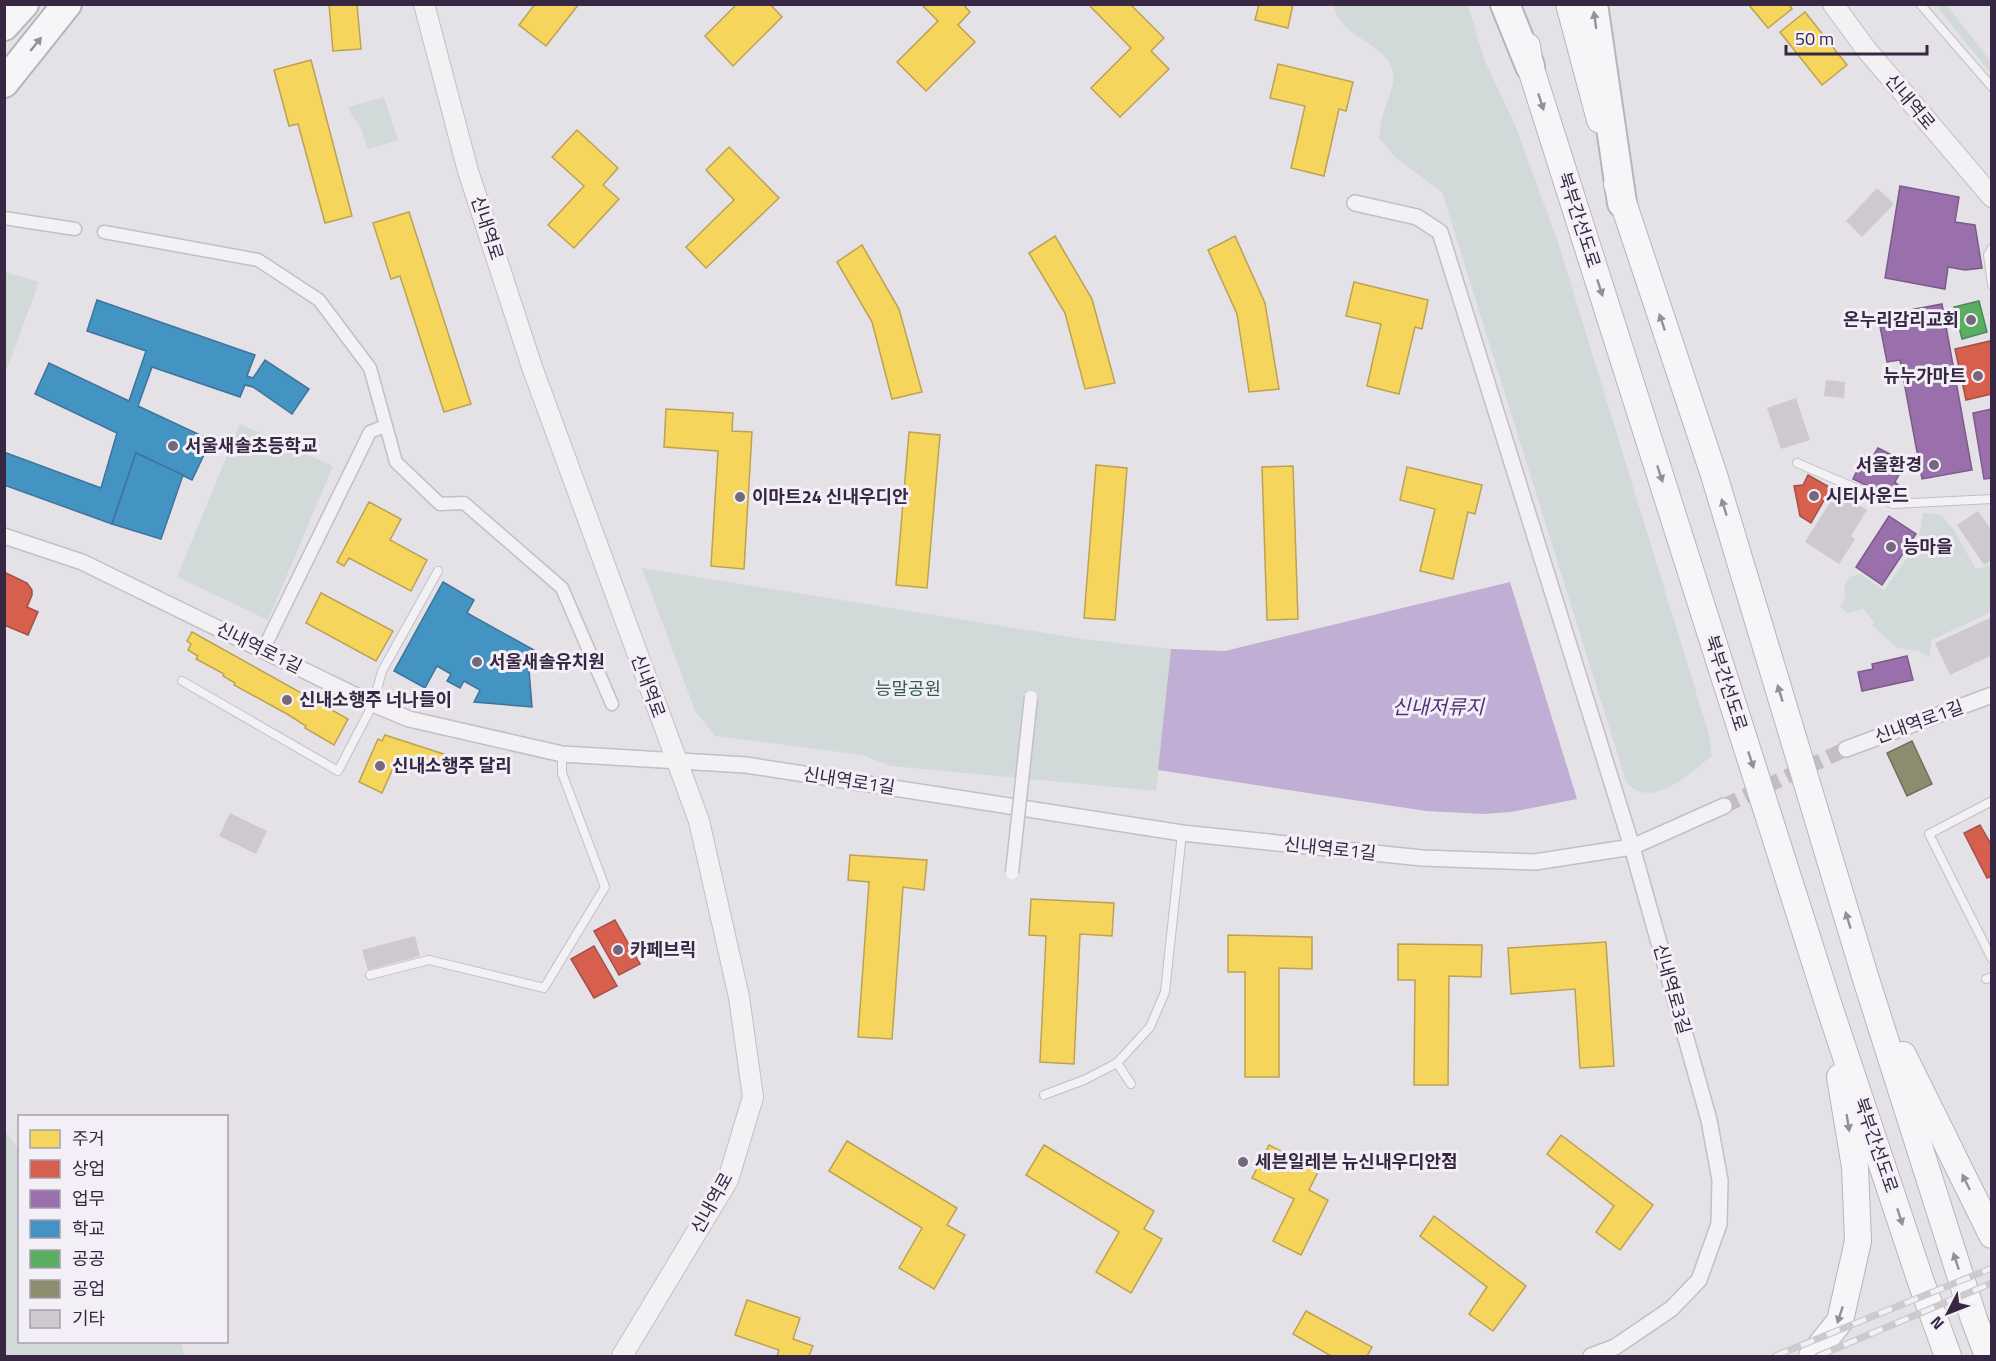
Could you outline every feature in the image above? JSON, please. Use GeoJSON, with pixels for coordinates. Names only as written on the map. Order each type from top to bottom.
{"type":"FeatureCollection","features":[{"type":"Feature","properties":{"kind":"highway"},"geometry":{"type":"LineString","coordinates":[[4,26],[24,4]]}},
{"type":"Feature","properties":{"kind":"highway"},"geometry":{"type":"LineString","coordinates":[[4,83],[68,4]]}},
{"type":"Feature","properties":{"kind":"highway"},"geometry":{"type":"LineString","coordinates":[[1505,4],[1530,66]]}},
{"type":"Feature","properties":{"kind":"highway","name":"북부간선도로"},"geometry":{"type":"LineString","coordinates":[[1520,4],[1530,66],[1828,1003],[1948,1356]]}},
{"type":"Feature","properties":{"kind":"highway"},"geometry":{"type":"LineString","coordinates":[[1569,4],[1622,203],[1714,475],[1865,976],[1974,1319],[1988,1356]]}},
{"type":"Feature","properties":{"kind":"highway"},"geometry":{"type":"LineString","coordinates":[[1593,4],[1622,203]]}},
{"type":"Feature","properties":{"kind":"highway"},"geometry":{"type":"LineString","coordinates":[[1865,976],[1992,1235]]}},
{"type":"Feature","properties":{"kind":"highway"},"geometry":{"type":"LineString","coordinates":[[1812,1356],[1840,1321],[1858,1241],[1855,1167],[1828,1003]]}},
{"type":"Feature","properties":{"kind":"street","name":"신내역로"},"geometry":{"type":"LineString","coordinates":[[424,4],[468,171],[532,367],[699,821],[739,997],[753,1097],[728,1180],[622,1356]]}},
{"type":"Feature","properties":{"kind":"street","name":"신내역로"},"geometry":{"type":"LineString","coordinates":[[1833,4],[1866,50],[1992,197]]}},
{"type":"Feature","properties":{"kind":"street","name":"신내역로3길"},"geometry":{"type":"LineString","coordinates":[[1355,203],[1417,218],[1440,232],[1632,847],[1709,1120],[1720,1180],[1719,1224],[1699,1280],[1671,1310],[1615,1347],[1591,1356]]}},
{"type":"Feature","properties":{"kind":"street"},"geometry":{"type":"LineString","coordinates":[[4,218],[75,229]]}},
{"type":"Feature","properties":{"kind":"street"},"geometry":{"type":"LineString","coordinates":[[104,232],[258,260],[319,300],[370,368],[396,462],[440,504],[464,503],[562,588],[612,704]]}},
{"type":"Feature","properties":{"kind":"street"},"geometry":{"type":"LineString","coordinates":[[264,650],[370,432],[385,426]]}},
{"type":"Feature","properties":{"kind":"street","name":"신내역로1길"},"geometry":{"type":"LineString","coordinates":[[4,536],[82,562],[373,704],[409,719],[562,754],[746,765],[1182,833],[1422,858],[1535,862],[1632,847],[1724,806]]}},
{"type":"Feature","properties":{"kind":"street","name":"신내역로1길"},"geometry":{"type":"LineString","coordinates":[[1846,749],[1992,695]]}},
{"type":"Feature","properties":{"kind":"street"},"geometry":{"type":"LineString","coordinates":[[1012,873],[1031,697]]}},
{"type":"Feature","properties":{"kind":"lane"},"geometry":{"type":"LineString","coordinates":[[1920,4],[1992,87]]}},
{"type":"Feature","properties":{"kind":"lane"},"geometry":{"type":"LineString","coordinates":[[1992,248],[1988,255],[1988,266],[1992,285]]}},
{"type":"Feature","properties":{"kind":"lane"},"geometry":{"type":"LineString","coordinates":[[1797,464],[1893,504],[1992,499]]}},
{"type":"Feature","properties":{"kind":"lane"},"geometry":{"type":"LineString","coordinates":[[182,681],[338,771],[373,704],[382,672],[438,571]]}},
{"type":"Feature","properties":{"kind":"lane"},"geometry":{"type":"LineString","coordinates":[[370,975],[429,960],[544,988],[605,887],[562,774],[562,754]]}},
{"type":"Feature","properties":{"kind":"lane"},"geometry":{"type":"LineString","coordinates":[[1992,801],[1929,834],[1992,959]]}},
{"type":"Feature","properties":{"kind":"lane"},"geometry":{"type":"LineString","coordinates":[[1044,1095],[1084,1080],[1117,1063],[1150,1028],[1165,992],[1182,833]]}},
{"type":"Feature","properties":{"kind":"lane"},"geometry":{"type":"LineString","coordinates":[[1117,1063],[1131,1084]]}},
{"type":"Feature","properties":{"kind":"green space"},"geometry":{"type":"Polygon","coordinates":[[[1334,5],[1468,5],[1484,59],[1515,125],[1558,242],[1708,731],[1712,756],[1670,786],[1647,793],[1636,790],[1626,781],[1442,192],[1396,158],[1379,138],[1382,117],[1393,82],[1390,63],[1384,55],[1345,26],[1334,5]]]}},
{"type":"Feature","properties":{"kind":"green space"},"geometry":{"type":"Polygon","coordinates":[[[1936,5],[1947,5],[1991,62],[1991,74],[1936,5]]]}},
{"type":"Feature","properties":{"kind":"green space"},"geometry":{"type":"Polygon","coordinates":[[[384,97],[398,140],[368,149],[360,125],[352,116],[349,107],[384,97]]]}},
{"type":"Feature","properties":{"kind":"green space"},"geometry":{"type":"Polygon","coordinates":[[[4,272],[39,282],[5,374],[4,272]]]}},
{"type":"Feature","properties":{"kind":"green space"},"geometry":{"type":"Polygon","coordinates":[[[240,424],[333,466],[268,620],[177,577],[240,424]]]}},
{"type":"Feature","properties":{"kind":"green space"},"geometry":{"type":"Polygon","coordinates":[[[1923,513],[1942,515],[1955,532],[1976,569],[1992,564],[1991,612],[1932,640],[1929,657],[1919,651],[1897,648],[1872,625],[1874,622],[1863,609],[1848,613],[1840,606],[1846,596],[1844,588],[1849,577],[1860,574],[1884,590],[1918,543],[1923,513]]]}},
{"type":"Feature","properties":{"kind":"green space","name":"능말공원"},"geometry":{"type":"Polygon","coordinates":[[[642,568],[1083,639],[1171,649],[1156,791],[891,766],[862,755],[715,736],[695,711],[642,568]]]}},
{"type":"Feature","properties":{"kind":"green space"},"geometry":{"type":"Polygon","coordinates":[[[4,1130],[18,1149],[18,1343],[181,1343],[184,1356],[5,1356],[4,1130]]]}},
{"type":"Feature","properties":{"kind":"water","name":"신내저류지"},"geometry":{"type":"Polygon","coordinates":[[[1510,582],[1577,799],[1511,812],[1483,814],[1426,811],[1158,770],[1171,649],[1225,651],[1510,582]]]}},
{"type":"Feature","properties":{"kind":"building: 주거"},"geometry":{"type":"Polygon","coordinates":[[[329,4],[357,4],[361,49],[333,51],[329,4]]]}},
{"type":"Feature","properties":{"kind":"building: 주거"},"geometry":{"type":"Polygon","coordinates":[[[535,4],[579,4],[546,46],[519,25],[535,4]]]}},
{"type":"Feature","properties":{"kind":"building: 주거"},"geometry":{"type":"Polygon","coordinates":[[[737,4],[770,4],[782,17],[733,66],[705,36],[737,4]]]}},
{"type":"Feature","properties":{"kind":"building: 주거"},"geometry":{"type":"Polygon","coordinates":[[[921,4],[963,4],[970,12],[958,25],[975,42],[926,91],[897,62],[938,21],[921,4]]]}},
{"type":"Feature","properties":{"kind":"building: 주거"},"geometry":{"type":"Polygon","coordinates":[[[1088,4],[1130,4],[1164,38],[1151,51],[1169,69],[1120,117],[1091,88],[1131,48],[1088,4]]]}},
{"type":"Feature","properties":{"kind":"building: 주거"},"geometry":{"type":"Polygon","coordinates":[[[1259,4],[1293,4],[1288,28],[1255,20],[1259,4]]]}},
{"type":"Feature","properties":{"kind":"building: 주거"},"geometry":{"type":"Polygon","coordinates":[[[1748,4],[1789,4],[1792,9],[1768,28],[1748,4]]]}},
{"type":"Feature","properties":{"kind":"building: 주거"},"geometry":{"type":"Polygon","coordinates":[[[1805,12],[1847,65],[1822,85],[1780,32],[1805,12]]]}},
{"type":"Feature","properties":{"kind":"building: 주거"},"geometry":{"type":"Polygon","coordinates":[[[311,60],[352,216],[325,223],[298,124],[289,126],[274,70],[311,60]]]}},
{"type":"Feature","properties":{"kind":"building: 주거"},"geometry":{"type":"Polygon","coordinates":[[[1278,64],[1353,82],[1346,111],[1339,109],[1324,176],[1291,168],[1305,106],[1270,98],[1278,64]]]}},
{"type":"Feature","properties":{"kind":"building: 주거"},"geometry":{"type":"Polygon","coordinates":[[[577,130],[618,168],[603,185],[619,199],[574,248],[548,225],[584,186],[552,157],[577,130]]]}},
{"type":"Feature","properties":{"kind":"building: 주거"},"geometry":{"type":"Polygon","coordinates":[[[729,147],[779,198],[706,268],[686,247],[734,200],[706,170],[729,147]]]}},
{"type":"Feature","properties":{"kind":"building: 주거"},"geometry":{"type":"Polygon","coordinates":[[[409,212],[471,404],[444,412],[400,276],[391,279],[373,223],[409,212]]]}},
{"type":"Feature","properties":{"kind":"building: 주거"},"geometry":{"type":"Polygon","coordinates":[[[1055,236],[1092,299],[1115,383],[1085,389],[1065,313],[1029,253],[1055,236]]]}},
{"type":"Feature","properties":{"kind":"building: 주거"},"geometry":{"type":"Polygon","coordinates":[[[1235,236],[1265,303],[1279,389],[1249,392],[1237,314],[1208,250],[1235,236]]]}},
{"type":"Feature","properties":{"kind":"building: 주거"},"geometry":{"type":"Polygon","coordinates":[[[862,245],[899,309],[922,392],[892,399],[872,322],[837,262],[862,245]]]}},
{"type":"Feature","properties":{"kind":"building: 주거"},"geometry":{"type":"Polygon","coordinates":[[[1354,282],[1428,300],[1422,329],[1415,327],[1399,394],[1367,386],[1381,324],[1346,316],[1354,282]]]}},
{"type":"Feature","properties":{"kind":"building: 주거"},"geometry":{"type":"Polygon","coordinates":[[[666,409],[733,413],[732,431],[752,432],[744,569],[711,566],[718,451],[664,447],[666,409]]]}},
{"type":"Feature","properties":{"kind":"building: 주거"},"geometry":{"type":"Polygon","coordinates":[[[909,432],[940,435],[927,588],[896,585],[909,432]]]}},
{"type":"Feature","properties":{"kind":"building: 주거"},"geometry":{"type":"Polygon","coordinates":[[[1096,465],[1127,468],[1115,620],[1084,618],[1096,465]]]}},
{"type":"Feature","properties":{"kind":"building: 주거"},"geometry":{"type":"Polygon","coordinates":[[[1293,466],[1298,619],[1267,620],[1262,467],[1293,466]]]}},
{"type":"Feature","properties":{"kind":"building: 주거"},"geometry":{"type":"Polygon","coordinates":[[[1407,467],[1482,485],[1475,514],[1468,512],[1453,579],[1420,571],[1435,509],[1400,500],[1407,467]]]}},
{"type":"Feature","properties":{"kind":"building: 주거"},"geometry":{"type":"Polygon","coordinates":[[[369,502],[401,519],[390,540],[427,560],[411,591],[349,558],[344,566],[337,562],[369,502]]]}},
{"type":"Feature","properties":{"kind":"building: 주거"},"geometry":{"type":"Polygon","coordinates":[[[321,593],[393,631],[376,661],[306,623],[321,593]]]}},
{"type":"Feature","properties":{"kind":"building: 주거","name":"신내소행주 너나들이"},"geometry":{"type":"Polygon","coordinates":[[[192,632],[348,719],[334,745],[287,714],[234,685],[235,683],[223,676],[224,674],[196,659],[198,656],[188,650],[191,644],[187,641],[192,632]]]}},
{"type":"Feature","properties":{"kind":"building: 주거","name":"신내소행주 달리"},"geometry":{"type":"Polygon","coordinates":[[[385,735],[456,758],[451,774],[398,757],[382,793],[359,782],[378,739],[382,741],[385,735]]]}},
{"type":"Feature","properties":{"kind":"building: 주거"},"geometry":{"type":"Polygon","coordinates":[[[850,855],[927,860],[924,890],[903,887],[892,1039],[858,1037],[869,882],[848,880],[850,855]]]}},
{"type":"Feature","properties":{"kind":"building: 주거"},"geometry":{"type":"Polygon","coordinates":[[[1031,899],[1114,903],[1112,936],[1080,934],[1074,1064],[1040,1062],[1046,936],[1029,935],[1031,899]]]}},
{"type":"Feature","properties":{"kind":"building: 주거"},"geometry":{"type":"Polygon","coordinates":[[[1228,935],[1312,937],[1312,969],[1279,968],[1279,1077],[1245,1077],[1245,972],[1228,972],[1228,935]]]}},
{"type":"Feature","properties":{"kind":"building: 주거"},"geometry":{"type":"Polygon","coordinates":[[[1606,942],[1614,1066],[1580,1068],[1575,989],[1511,994],[1508,948],[1606,942]]]}},
{"type":"Feature","properties":{"kind":"building: 주거"},"geometry":{"type":"Polygon","coordinates":[[[1398,944],[1482,945],[1481,977],[1449,976],[1448,1085],[1414,1085],[1415,980],[1398,980],[1398,944]]]}},
{"type":"Feature","properties":{"kind":"building: 주거"},"geometry":{"type":"Polygon","coordinates":[[[1561,1135],[1653,1205],[1620,1250],[1596,1232],[1614,1206],[1547,1154],[1561,1135]]]}},
{"type":"Feature","properties":{"kind":"building: 주거"},"geometry":{"type":"Polygon","coordinates":[[[847,1141],[957,1208],[947,1225],[965,1235],[934,1289],[899,1268],[922,1228],[829,1171],[847,1141]]]}},
{"type":"Feature","properties":{"kind":"building: 주거"},"geometry":{"type":"Polygon","coordinates":[[[1044,1145],[1154,1211],[1144,1229],[1162,1239],[1131,1293],[1096,1272],[1119,1232],[1026,1175],[1044,1145]]]}},
{"type":"Feature","properties":{"kind":"building: 주거"},"geometry":{"type":"Polygon","coordinates":[[[1269,1145],[1319,1170],[1309,1190],[1328,1200],[1301,1255],[1273,1241],[1294,1199],[1252,1178],[1269,1145]]]}},
{"type":"Feature","properties":{"kind":"building: 주거"},"geometry":{"type":"Polygon","coordinates":[[[1434,1216],[1526,1286],[1493,1331],[1469,1314],[1487,1287],[1420,1236],[1434,1216]]]}},
{"type":"Feature","properties":{"kind":"building: 주거"},"geometry":{"type":"Polygon","coordinates":[[[747,1300],[800,1318],[793,1339],[813,1346],[809,1356],[777,1356],[779,1350],[735,1335],[747,1300]]]}},
{"type":"Feature","properties":{"kind":"building: 주거"},"geometry":{"type":"Polygon","coordinates":[[[1306,1311],[1372,1347],[1367,1356],[1331,1356],[1293,1334],[1306,1311]]]}},
{"type":"Feature","properties":{"kind":"building: 상업"},"geometry":{"type":"Polygon","coordinates":[[[1990,341],[1992,394],[1966,400],[1955,349],[1990,341]]]}},
{"type":"Feature","properties":{"kind":"building: 상업"},"geometry":{"type":"Polygon","coordinates":[[[1808,475],[1831,488],[1811,523],[1800,516],[1794,486],[1803,485],[1808,475]]]}},
{"type":"Feature","properties":{"kind":"building: 상업"},"geometry":{"type":"Polygon","coordinates":[[[4,572],[27,583],[32,590],[27,607],[38,612],[28,635],[4,625],[4,572]]]}},
{"type":"Feature","properties":{"kind":"building: 상업"},"geometry":{"type":"Polygon","coordinates":[[[1980,825],[1992,846],[1992,876],[1987,878],[1964,833],[1980,825]]]}},
{"type":"Feature","properties":{"kind":"building: 상업"},"geometry":{"type":"Polygon","coordinates":[[[615,920],[640,964],[619,975],[594,931],[615,920]]]}},
{"type":"Feature","properties":{"kind":"building: 상업"},"geometry":{"type":"Polygon","coordinates":[[[594,946],[617,986],[594,998],[571,959],[594,946]]]}},
{"type":"Feature","properties":{"kind":"building: 업무"},"geometry":{"type":"Polygon","coordinates":[[[1900,186],[1959,197],[1955,222],[1975,225],[1982,268],[1965,270],[1948,267],[1945,289],[1885,278],[1900,186]]]}},
{"type":"Feature","properties":{"kind":"building: 업무"},"geometry":{"type":"Polygon","coordinates":[[[1942,304],[1972,470],[1922,479],[1900,360],[1887,362],[1878,316],[1942,304]]]}},
{"type":"Feature","properties":{"kind":"building: 업무"},"geometry":{"type":"Polygon","coordinates":[[[1992,409],[1992,478],[1984,479],[1973,413],[1992,409]]]}},
{"type":"Feature","properties":{"kind":"building: 업무"},"geometry":{"type":"Polygon","coordinates":[[[1878,448],[1906,462],[1895,482],[1900,487],[1894,499],[1853,479],[1865,455],[1872,458],[1878,448]]]}},
{"type":"Feature","properties":{"kind":"building: 업무"},"geometry":{"type":"Polygon","coordinates":[[[1889,516],[1916,534],[1882,585],[1856,567],[1889,516]]]}},
{"type":"Feature","properties":{"kind":"building: 업무"},"geometry":{"type":"Polygon","coordinates":[[[1907,656],[1913,680],[1862,691],[1858,672],[1873,669],[1872,664],[1907,656]]]}},
{"type":"Feature","properties":{"kind":"building: 학교"},"geometry":{"type":"Polygon","coordinates":[[[97,300],[255,355],[247,376],[253,378],[265,360],[309,389],[292,414],[253,387],[245,385],[240,397],[152,367],[138,406],[211,440],[192,480],[136,453],[112,524],[4,485],[4,452],[101,488],[117,433],[35,394],[49,363],[129,401],[146,351],[87,331],[97,300]]]}},
{"type":"Feature","properties":{"kind":"building: 학교"},"geometry":{"type":"Polygon","coordinates":[[[136,453],[183,475],[161,539],[112,524],[136,453]]]}},
{"type":"Feature","properties":{"kind":"building: 학교"},"geometry":{"type":"Polygon","coordinates":[[[443,582],[474,600],[467,613],[534,650],[525,667],[529,670],[532,707],[474,702],[480,690],[464,681],[460,688],[447,681],[451,674],[437,666],[425,688],[394,671],[443,582]]]}},
{"type":"Feature","properties":{"kind":"building: 공공","name":"온누리감리교회"},"geometry":{"type":"Polygon","coordinates":[[[1979,301],[1987,332],[1962,339],[1954,307],[1979,301]]]}},
{"type":"Feature","properties":{"kind":"building: 공업"},"geometry":{"type":"Polygon","coordinates":[[[1912,741],[1932,784],[1907,796],[1887,753],[1912,741]]]}},
{"type":"Feature","properties":{"kind":"building: 기타"},"geometry":{"type":"Polygon","coordinates":[[[1877,188],[1894,204],[1862,237],[1846,221],[1877,188]]]}},
{"type":"Feature","properties":{"kind":"building: 기타"},"geometry":{"type":"Polygon","coordinates":[[[1826,380],[1845,382],[1844,398],[1824,396],[1826,380]]]}},
{"type":"Feature","properties":{"kind":"building: 기타"},"geometry":{"type":"Polygon","coordinates":[[[1796,398],[1810,440],[1781,449],[1767,408],[1796,398]]]}},
{"type":"Feature","properties":{"kind":"building: 기타"},"geometry":{"type":"Polygon","coordinates":[[[1837,491],[1867,510],[1851,536],[1855,539],[1839,564],[1805,542],[1837,491]]]}},
{"type":"Feature","properties":{"kind":"building: 기타"},"geometry":{"type":"Polygon","coordinates":[[[1978,511],[1992,531],[1992,560],[1984,565],[1957,525],[1978,511]]]}},
{"type":"Feature","properties":{"kind":"building: 기타"},"geometry":{"type":"Polygon","coordinates":[[[1992,617],[1992,655],[1950,675],[1935,643],[1992,617]]]}},
{"type":"Feature","properties":{"kind":"building: 기타"},"geometry":{"type":"Polygon","coordinates":[[[230,813],[267,831],[256,854],[219,836],[230,813]]]}},
{"type":"Feature","properties":{"kind":"building: 기타"},"geometry":{"type":"Polygon","coordinates":[[[415,936],[420,956],[368,970],[362,950],[415,936]]]}},
{"type":"Feature","properties":{"kind":"tunnel"},"geometry":{"type":"LineString","coordinates":[[1724,806],[1846,749]]}},
{"type":"Feature","properties":{"kind":"railway"},"geometry":{"type":"LineString","coordinates":[[1775,1356],[1992,1268]]}},
{"type":"Feature","properties":{"kind":"railway"},"geometry":{"type":"LineString","coordinates":[[1818,1356],[1992,1283]]}},
{"type":"Feature","properties":{"kind":"place","name":"온누리감리교회"},"geometry":{"type":"Point","coordinates":[1971,320]}},
{"type":"Feature","properties":{"kind":"place","name":"뉴누가마트"},"geometry":{"type":"Point","coordinates":[1978,376]}},
{"type":"Feature","properties":{"kind":"place","name":"서울새솔초등학교"},"geometry":{"type":"Point","coordinates":[173,446]}},
{"type":"Feature","properties":{"kind":"place","name":"서울환경"},"geometry":{"type":"Point","coordinates":[1934,465]}},
{"type":"Feature","properties":{"kind":"place","name":"시티사운드"},"geometry":{"type":"Point","coordinates":[1814,496]}},
{"type":"Feature","properties":{"kind":"place","name":"이마트24 신내우디안"},"geometry":{"type":"Point","coordinates":[740,497]}},
{"type":"Feature","properties":{"kind":"place","name":"능마을"},"geometry":{"type":"Point","coordinates":[1891,547]}},
{"type":"Feature","properties":{"kind":"place","name":"서울새솔유치원"},"geometry":{"type":"Point","coordinates":[477,662]}},
{"type":"Feature","properties":{"kind":"place","name":"신내소행주 너나들이"},"geometry":{"type":"Point","coordinates":[287,700]}},
{"type":"Feature","properties":{"kind":"place","name":"신내소행주 달리"},"geometry":{"type":"Point","coordinates":[380,766]}},
{"type":"Feature","properties":{"kind":"place","name":"카페브릭"},"geometry":{"type":"Point","coordinates":[618,950]}},
{"type":"Feature","properties":{"kind":"place","name":"세븐일레븐 뉴신내우디안점"},"geometry":{"type":"Point","coordinates":[1243,1162]}}]}
